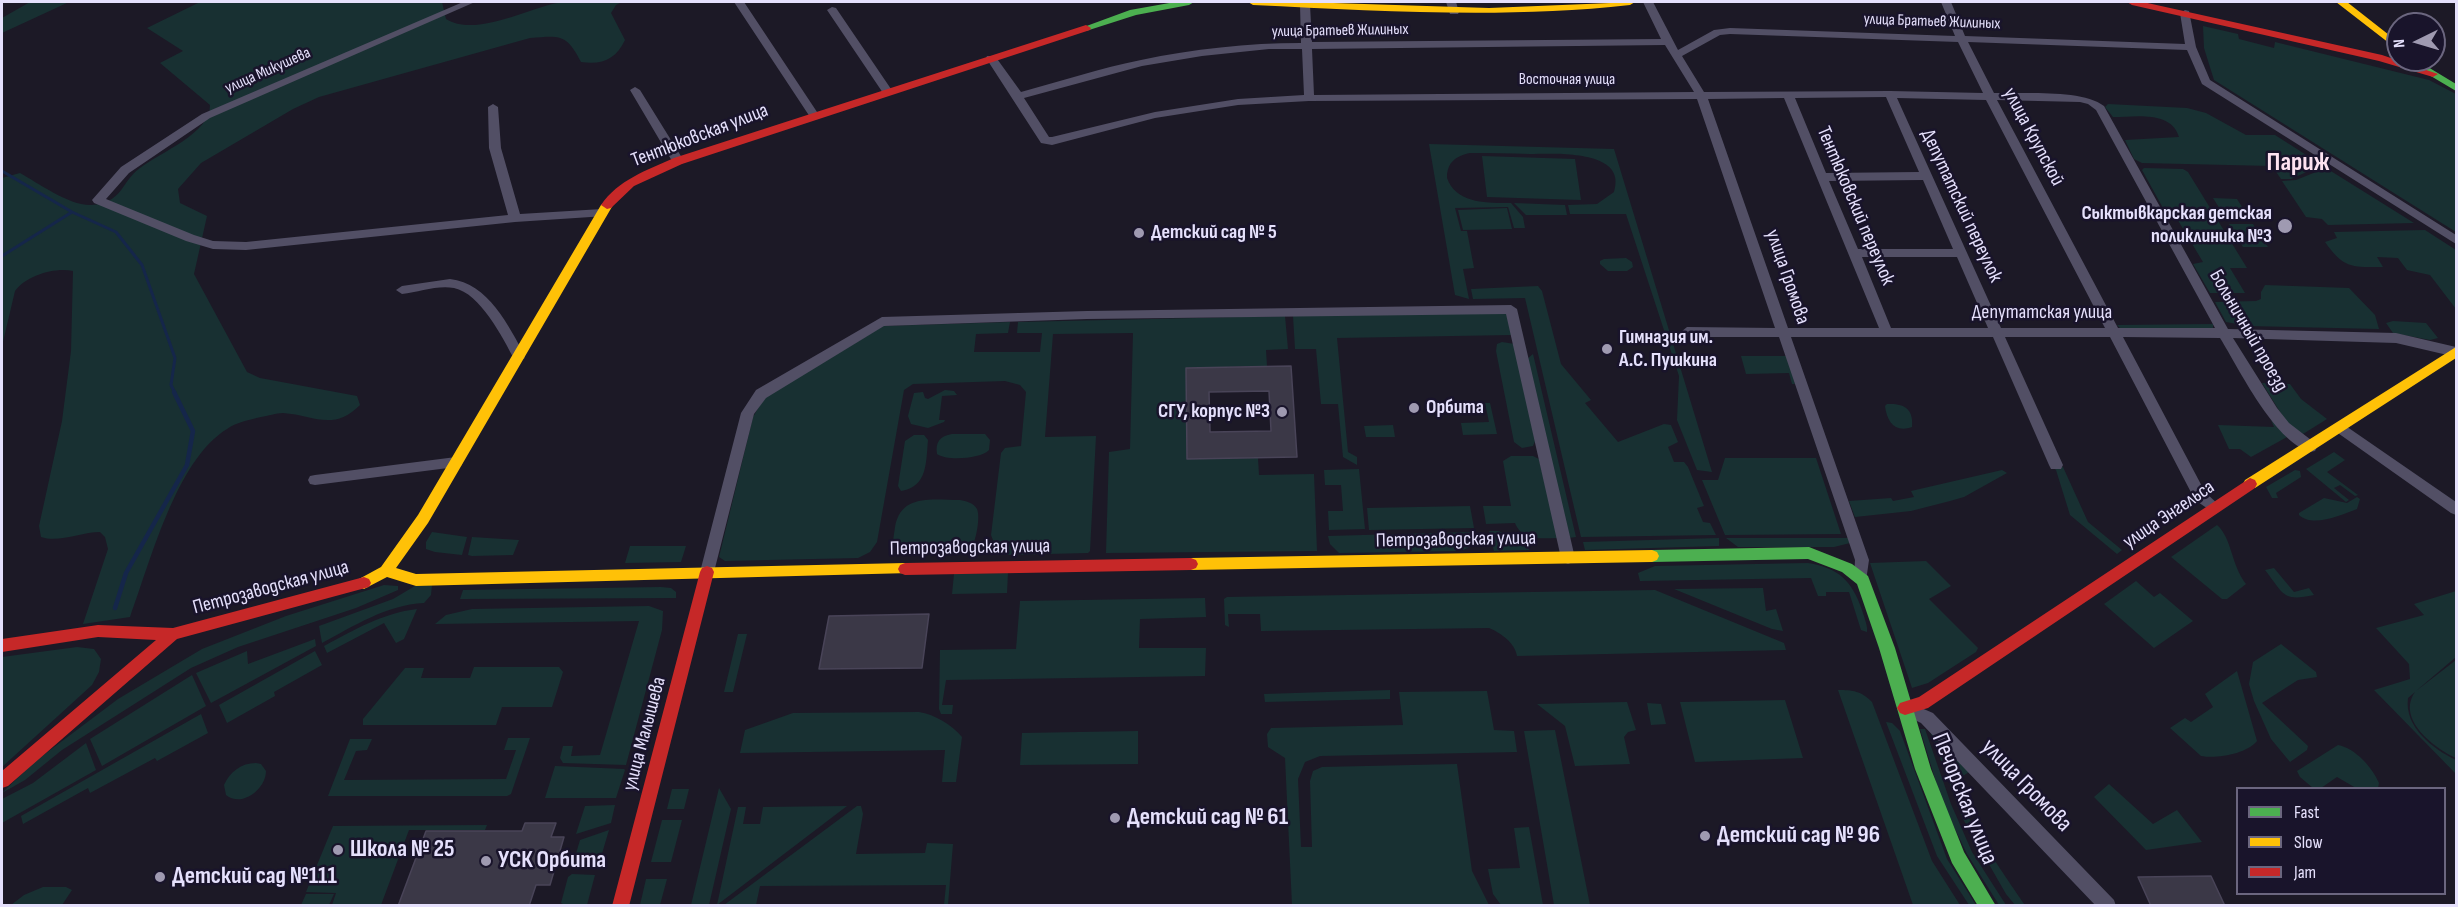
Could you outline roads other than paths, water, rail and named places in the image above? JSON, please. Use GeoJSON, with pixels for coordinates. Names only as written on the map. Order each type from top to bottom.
{"type":"FeatureCollection","features":[{"type":"Feature","properties":{"kind":"street","name":"улица Микушева"},"geometry":{"type":"LineString","coordinates":[[470,2],[206,116],[125,170],[98,200],[190,238],[213,245],[246,246],[514,218]]}},
{"type":"Feature","properties":{"kind":"street"},"geometry":{"type":"LineString","coordinates":[[739,2],[814,115]]}},
{"type":"Feature","properties":{"kind":"street","name":"Тентюковская улица"},"geometry":{"type":"LineString","coordinates":[[386,571],[423,519],[602,213],[612,198],[633,181],[678,161],[887,91],[1134,12],[1189,2]]}},
{"type":"Feature","properties":{"kind":"street"},"geometry":{"type":"LineString","coordinates":[[1253,2],[1453,7],[1601,7],[1630,2]]}},
{"type":"Feature","properties":{"kind":"street","name":"улица Громова"},"geometry":{"type":"LineString","coordinates":[[1648,2],[1668,42],[1701,95],[1862,560],[1861,577]]}},
{"type":"Feature","properties":{"kind":"street","name":"улица Крупской"},"geometry":{"type":"LineString","coordinates":[[1946,2],[1989,97],[2200,496],[2214,507]]}},
{"type":"Feature","properties":{"kind":"street"},"geometry":{"type":"LineString","coordinates":[[2133,2],[2382,58],[2433,74]]}},
{"type":"Feature","properties":{"kind":"street"},"geometry":{"type":"LineString","coordinates":[[2341,2],[2386,38]]}},
{"type":"Feature","properties":{"kind":"street"},"geometry":{"type":"LineString","coordinates":[[1305,5],[1309,98]]}},
{"type":"Feature","properties":{"kind":"street"},"geometry":{"type":"LineString","coordinates":[[832,10],[887,91]]}},
{"type":"Feature","properties":{"kind":"street"},"geometry":{"type":"LineString","coordinates":[[2185,13],[2191,47],[2201,74],[2214,88],[2457,240]]}},
{"type":"Feature","properties":{"kind":"street","name":"улица Братьев Жилиных"},"geometry":{"type":"LineString","coordinates":[[1677,55],[1718,32],[1730,31],[2191,47]]}},
{"type":"Feature","properties":{"kind":"street","name":"улица Братьев Жилиных"},"geometry":{"type":"LineString","coordinates":[[1018,96],[1100,73],[1202,52],[1269,46],[1668,42]]}},
{"type":"Feature","properties":{"kind":"street"},"geometry":{"type":"LineString","coordinates":[[991,58],[1018,96]]}},
{"type":"Feature","properties":{"kind":"street"},"geometry":{"type":"LineString","coordinates":[[2430,72],[2457,88]]}},
{"type":"Feature","properties":{"kind":"street"},"geometry":{"type":"LineString","coordinates":[[634,90],[678,161]]}},
{"type":"Feature","properties":{"kind":"street","name":"Восточная улица"},"geometry":{"type":"LineString","coordinates":[[1018,96],[1045,140],[1057,141],[1155,115],[1194,108],[1238,102],[1309,98],[1890,94],[2080,99],[2092,102]]}},
{"type":"Feature","properties":{"kind":"street","name":"Депутатский переулок"},"geometry":{"type":"LineString","coordinates":[[1890,94],[2056,465]]}},
{"type":"Feature","properties":{"kind":"street","name":"Тентюковский переулок"},"geometry":{"type":"LineString","coordinates":[[1788,95],[1887,332]]}},
{"type":"Feature","properties":{"kind":"street","name":"Больничный проезд"},"geometry":{"type":"LineString","coordinates":[[2092,102],[2100,108],[2224,333],[2274,415],[2287,429],[2310,447]]}},
{"type":"Feature","properties":{"kind":"street"},"geometry":{"type":"LineString","coordinates":[[493,107],[495,148],[514,218],[602,213]]}},
{"type":"Feature","properties":{"kind":"street"},"geometry":{"type":"LineString","coordinates":[[1822,177],[1925,176]]}},
{"type":"Feature","properties":{"kind":"street"},"geometry":{"type":"LineString","coordinates":[[1854,253],[1961,253]]}},
{"type":"Feature","properties":{"kind":"street"},"geometry":{"type":"LineString","coordinates":[[402,290],[445,283],[467,287],[494,316],[519,356]]}},
{"type":"Feature","properties":{"kind":"street"},"geometry":{"type":"LineString","coordinates":[[707,572],[748,413],[761,394],[882,322],[1087,315],[1511,309],[1568,558]]}},
{"type":"Feature","properties":{"kind":"street","name":"Депутатская улица"},"geometry":{"type":"LineString","coordinates":[[1687,332],[2224,333],[2396,338],[2457,352]]}},
{"type":"Feature","properties":{"kind":"street","name":"улица Энгельса"},"geometry":{"type":"LineString","coordinates":[[1905,708],[1923,703],[2214,507],[2457,352]]}},
{"type":"Feature","properties":{"kind":"street"},"geometry":{"type":"LineString","coordinates":[[2340,427],[2457,509]]}},
{"type":"Feature","properties":{"kind":"street"},"geometry":{"type":"LineString","coordinates":[[315,480],[456,462]]}},
{"type":"Feature","properties":{"kind":"street","name":"Петрозаводская улица"},"geometry":{"type":"LineString","coordinates":[[2,781],[173,634],[334,592],[364,583],[386,571],[416,580],[707,572],[1809,553],[1833,561],[1861,577]]}},
{"type":"Feature","properties":{"kind":"street","name":"улица Малышева"},"geometry":{"type":"LineString","coordinates":[[620,906],[707,572]]}},
{"type":"Feature","properties":{"kind":"street"},"geometry":{"type":"LineString","coordinates":[[1861,577],[1884,638],[1905,708]]}},
{"type":"Feature","properties":{"kind":"street"},"geometry":{"type":"LineString","coordinates":[[2,645],[98,631],[173,634]]}},
{"type":"Feature","properties":{"kind":"street","name":"улица Громова"},"geometry":{"type":"LineString","coordinates":[[1905,708],[1927,718],[2104,902]]}},
{"type":"Feature","properties":{"kind":"street","name":"Печорская улица"},"geometry":{"type":"LineString","coordinates":[[1905,708],[1923,769],[1958,857],[1988,906]]}},
{"type":"Feature","properties":{"kind":"waterway"},"geometry":{"type":"LineString","coordinates":[[2,171],[72,212]]}},
{"type":"Feature","properties":{"kind":"waterway"},"geometry":{"type":"LineString","coordinates":[[2,256],[72,212]]}},
{"type":"Feature","properties":{"kind":"waterway"},"geometry":{"type":"LineString","coordinates":[[72,212],[116,232],[142,265],[175,358],[171,385],[175,393]]}},
{"type":"Feature","properties":{"kind":"waterway"},"geometry":{"type":"LineString","coordinates":[[115,608],[126,573],[187,465],[193,431],[174,392]]}},
{"type":"Feature","properties":{"kind":"place","name":"Сыктывкарская детская поликлиника №3"},"geometry":{"type":"Point","coordinates":[2285,226]}},
{"type":"Feature","properties":{"kind":"place","name":"Детский сад № 5"},"geometry":{"type":"Point","coordinates":[1139,233]}},
{"type":"Feature","properties":{"kind":"place","name":"Гимназия им. А.С. Пушкина"},"geometry":{"type":"Point","coordinates":[1607,349]}},
{"type":"Feature","properties":{"kind":"place","name":"Орбита"},"geometry":{"type":"Point","coordinates":[1414,408]}},
{"type":"Feature","properties":{"kind":"place","name":"СГУ, корпус №3"},"geometry":{"type":"Point","coordinates":[1282,412]}},
{"type":"Feature","properties":{"kind":"place","name":"Детский сад № 61"},"geometry":{"type":"Point","coordinates":[1115,818]}},
{"type":"Feature","properties":{"kind":"place","name":"Детский сад № 96"},"geometry":{"type":"Point","coordinates":[1705,836]}},
{"type":"Feature","properties":{"kind":"place","name":"Школа № 25"},"geometry":{"type":"Point","coordinates":[338,850]}},
{"type":"Feature","properties":{"kind":"place","name":"УСК Орбита"},"geometry":{"type":"Point","coordinates":[486,861]}},
{"type":"Feature","properties":{"kind":"place","name":"Детский сад №111"},"geometry":{"type":"Point","coordinates":[160,877]}},
{"type":"Feature","properties":{"kind":"district","name":"Париж"},"geometry":{"type":"Point","coordinates":[2298,163]}}]}
